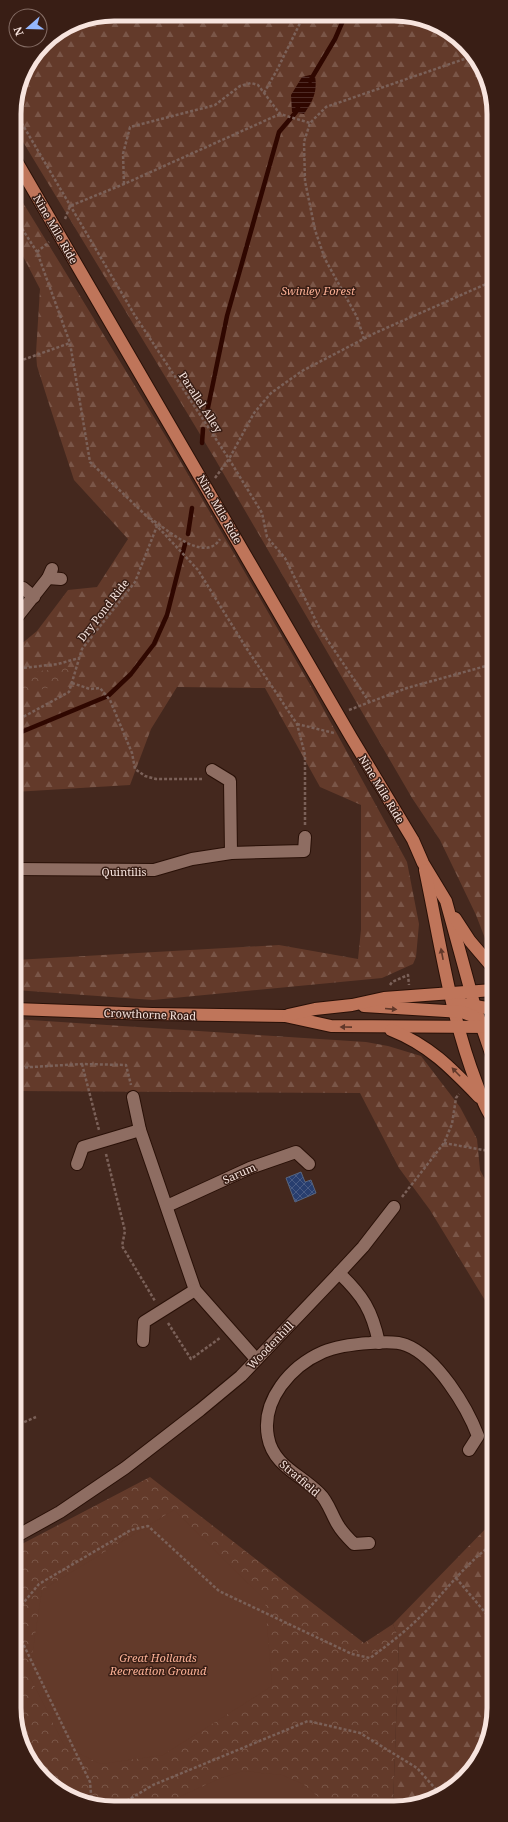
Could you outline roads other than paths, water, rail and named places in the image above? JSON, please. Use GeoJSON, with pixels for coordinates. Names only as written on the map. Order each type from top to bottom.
{"type":"FeatureCollection","features":[{"type":"Feature","properties":{"kind":"main road","name":"Nine Mile Ride"},"geometry":{"type":"LineString","coordinates":[[21,169],[208,488],[338,715],[413,840],[423,862],[446,901],[475,1007],[487,1026]]}},
{"type":"Feature","properties":{"kind":"main road","name":"Nine Mile Ride"},"geometry":{"type":"LineString","coordinates":[[423,862],[458,1027],[470,1068],[487,1107]]}},
{"type":"Feature","properties":{"kind":"main road"},"geometry":{"type":"LineString","coordinates":[[446,901],[470,941],[487,960]]}},
{"type":"Feature","properties":{"kind":"main road","name":"Crowthorne Road"},"geometry":{"type":"LineString","coordinates":[[285,1016],[315,1009],[352,1005],[384,998],[487,990]]}},
{"type":"Feature","properties":{"kind":"main road"},"geometry":{"type":"LineString","coordinates":[[450,992],[463,1004],[487,1008]]}},
{"type":"Feature","properties":{"kind":"main road"},"geometry":{"type":"LineString","coordinates":[[352,1005],[399,1010],[455,1011],[473,1016],[487,1027]]}},
{"type":"Feature","properties":{"kind":"main road","name":"Crowthorne Road"},"geometry":{"type":"LineString","coordinates":[[21,1009],[160,1014],[285,1016],[331,1026],[487,1028]]}},
{"type":"Feature","properties":{"kind":"main road"},"geometry":{"type":"LineString","coordinates":[[385,1027],[418,1042],[442,1059],[483,1100]]}},
{"type":"Feature","properties":{"kind":"street"},"geometry":{"type":"LineString","coordinates":[[21,613],[50,573],[61,579]]}},
{"type":"Feature","properties":{"kind":"street"},"geometry":{"type":"LineString","coordinates":[[23,588],[34,597]]}},
{"type":"Feature","properties":{"kind":"street"},"geometry":{"type":"LineString","coordinates":[[212,770],[230,781],[231,853]]}},
{"type":"Feature","properties":{"kind":"street","name":"Quintilis"},"geometry":{"type":"LineString","coordinates":[[21,869],[154,870],[192,859],[231,853],[304,851],[305,837]]}},
{"type":"Feature","properties":{"kind":"street"},"geometry":{"type":"LineString","coordinates":[[133,1097],[140,1130],[195,1290],[256,1359]]}},
{"type":"Feature","properties":{"kind":"street"},"geometry":{"type":"LineString","coordinates":[[77,1164],[83,1146],[140,1130]]}},
{"type":"Feature","properties":{"kind":"street","name":"Sarum"},"geometry":{"type":"LineString","coordinates":[[167,1206],[250,1168],[296,1152],[310,1164]]}},
{"type":"Feature","properties":{"kind":"street","name":"Woodenhill"},"geometry":{"type":"LineString","coordinates":[[21,1534],[60,1512],[150,1450],[241,1376],[363,1247],[394,1207]]}},
{"type":"Feature","properties":{"kind":"street"},"geometry":{"type":"LineString","coordinates":[[339,1273],[358,1291],[370,1311],[379,1342]]}},
{"type":"Feature","properties":{"kind":"street"},"geometry":{"type":"LineString","coordinates":[[142,1341],[144,1322],[195,1290]]}},
{"type":"Feature","properties":{"kind":"street","name":"Stratfield"},"geometry":{"type":"LineString","coordinates":[[368,1543],[354,1544],[339,1527],[321,1494],[291,1472],[277,1458],[268,1438],[267,1416],[277,1390],[296,1368],[323,1352],[354,1345],[379,1342],[406,1345],[434,1363],[470,1414],[478,1436],[468,1450]]}},
{"type":"Feature","properties":{"kind":"waterway"},"geometry":{"type":"LineString","coordinates":[[310,81],[335,39],[343,21]]}},
{"type":"Feature","properties":{"kind":"waterway"},"geometry":{"type":"LineString","coordinates":[[206,417],[227,316],[279,132],[296,112],[298,107]]}},
{"type":"Feature","properties":{"kind":"waterway"},"geometry":{"type":"LineString","coordinates":[[202,443],[203,429]]}},
{"type":"Feature","properties":{"kind":"waterway"},"geometry":{"type":"LineString","coordinates":[[188,534],[192,508]]}},
{"type":"Feature","properties":{"kind":"waterway"},"geometry":{"type":"LineString","coordinates":[[21,732],[108,696],[131,674],[154,644],[167,615],[185,544]]}},
{"type":"Feature","properties":{"kind":"park label","name":"Swinley Forest"},"geometry":{"type":"Point","coordinates":[318,290]}},
{"type":"Feature","properties":{"kind":"park label","name":"Great Hollands Recreation Ground"},"geometry":{"type":"Point","coordinates":[158,1663]}}]}
